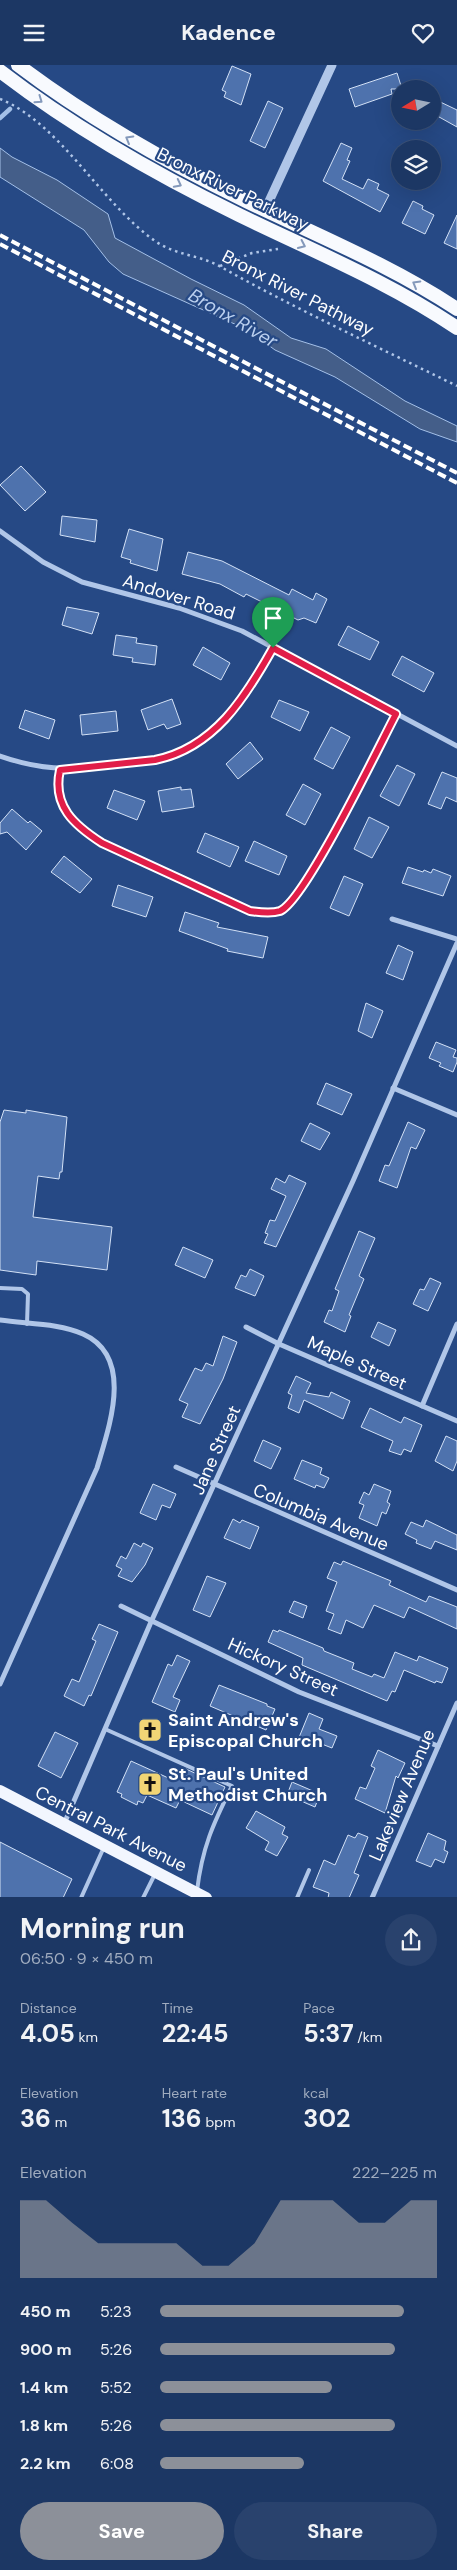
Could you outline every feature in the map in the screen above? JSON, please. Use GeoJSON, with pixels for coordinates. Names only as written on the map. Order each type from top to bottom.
{"type":"FeatureCollection","features":[{"type":"Feature","properties":{"kind":"highway","name":"Bronx River Parkway"},"geometry":{"type":"LineString","coordinates":[[18,65],[124,137],[265,210],[384,267],[457,309]]}},
{"type":"Feature","properties":{"kind":"highway","name":"Bronx River Parkway"},"geometry":{"type":"LineString","coordinates":[[0,71],[67,119],[130,158],[258,224],[396,290],[457,328]]}},
{"type":"Feature","properties":{"kind":"main road","name":"Central Park Avenue"},"geometry":{"type":"LineString","coordinates":[[0,1791],[199,1896]]}},
{"type":"Feature","properties":{"kind":"street"},"geometry":{"type":"LineString","coordinates":[[265,210],[332,65]]}},
{"type":"Feature","properties":{"kind":"street","name":"Andover Road"},"geometry":{"type":"LineString","coordinates":[[0,531],[42,562],[82,582],[200,614],[242,631],[457,746]]}},
{"type":"Feature","properties":{"kind":"street"},"geometry":{"type":"LineString","coordinates":[[0,756],[60,770],[170,757],[192,748],[215,731],[227,719],[273,648]]}},
{"type":"Feature","properties":{"kind":"street"},"geometry":{"type":"LineString","coordinates":[[60,770],[57,787],[63,806],[75,823],[88,834],[118,850],[250,911],[261,913],[280,911],[293,900],[324,852],[396,714]]}},
{"type":"Feature","properties":{"kind":"street"},"geometry":{"type":"LineString","coordinates":[[392,919],[457,939]]}},
{"type":"Feature","properties":{"kind":"street","name":"Jane Street"},"geometry":{"type":"LineString","coordinates":[[64,1824],[151,1622],[279,1344],[457,943]]}},
{"type":"Feature","properties":{"kind":"street"},"geometry":{"type":"LineString","coordinates":[[393,1088],[457,1115]]}},
{"type":"Feature","properties":{"kind":"street"},"geometry":{"type":"LineString","coordinates":[[0,1321],[82,1334],[96,1342],[107,1353],[113,1367],[112,1403],[108,1433],[97,1468],[0,1684]]}},
{"type":"Feature","properties":{"kind":"street"},"geometry":{"type":"LineString","coordinates":[[422,1406],[457,1324]]}},
{"type":"Feature","properties":{"kind":"street","name":"Maple Street"},"geometry":{"type":"LineString","coordinates":[[246,1327],[279,1344],[457,1421]]}},
{"type":"Feature","properties":{"kind":"street","name":"Columbia Avenue"},"geometry":{"type":"LineString","coordinates":[[176,1467],[215,1486],[457,1590]]}},
{"type":"Feature","properties":{"kind":"street","name":"Hickory Street"},"geometry":{"type":"LineString","coordinates":[[121,1605],[151,1622],[299,1692],[438,1746]]}},
{"type":"Feature","properties":{"kind":"street","name":"Lakeview Avenue"},"geometry":{"type":"LineString","coordinates":[[372,1897],[457,1703]]}},
{"type":"Feature","properties":{"kind":"lane"},"geometry":{"type":"LineString","coordinates":[[258,224],[265,210]]}},
{"type":"Feature","properties":{"kind":"lane"},"geometry":{"type":"LineString","coordinates":[[0,1287],[22,1289],[28,1294],[28,1324]]}},
{"type":"Feature","properties":{"kind":"lane"},"geometry":{"type":"LineString","coordinates":[[105,1729],[232,1786],[213,1825],[201,1860],[199,1896]]}},
{"type":"Feature","properties":{"kind":"lane"},"geometry":{"type":"LineString","coordinates":[[81,1897],[105,1845]]}},
{"type":"Feature","properties":{"kind":"lane"},"geometry":{"type":"LineString","coordinates":[[297,1897],[309,1870]]}},
{"type":"Feature","properties":{"kind":"lane"},"geometry":{"type":"LineString","coordinates":[[143,1897],[156,1872]]}},
{"type":"Feature","properties":{"kind":"path","name":"Bronx River Pathway"},"geometry":{"type":"LineString","coordinates":[[0,99],[22,110],[50,133],[121,214],[156,241],[179,254],[220,266],[285,303],[457,386]]}},
{"type":"Feature","properties":{"kind":"path"},"geometry":{"type":"LineString","coordinates":[[220,266],[252,253],[302,245]]}},
{"type":"Feature","properties":{"kind":"water","name":"Bronx River"},"geometry":{"type":"Polygon","coordinates":[[[0,148],[12,157],[57,180],[108,214],[115,238],[244,305],[291,338],[326,349],[405,401],[457,426],[457,442],[420,429],[335,377],[275,350],[248,330],[123,274],[109,262],[84,230],[0,177],[0,148]]]}},
{"type":"Feature","properties":{"kind":"building"},"geometry":{"type":"Polygon","coordinates":[[[232,66],[251,74],[241,105],[224,97],[226,92],[222,90],[232,66]]]}},
{"type":"Feature","properties":{"kind":"building"},"geometry":{"type":"Polygon","coordinates":[[[397,73],[399,80],[391,80],[391,94],[355,107],[349,89],[397,73]]]}},
{"type":"Feature","properties":{"kind":"building"},"geometry":{"type":"Polygon","coordinates":[[[268,101],[283,108],[265,148],[250,141],[268,101]]]}},
{"type":"Feature","properties":{"kind":"building"},"geometry":{"type":"Polygon","coordinates":[[[441,102],[457,110],[457,127],[441,118],[441,102]]]}},
{"type":"Feature","properties":{"kind":"building"},"geometry":{"type":"Polygon","coordinates":[[[341,143],[352,148],[347,160],[350,161],[342,179],[363,189],[368,179],[379,184],[377,189],[389,195],[380,212],[323,181],[341,143]]]}},
{"type":"Feature","properties":{"kind":"building"},"geometry":{"type":"Polygon","coordinates":[[[413,201],[423,206],[422,209],[434,215],[425,234],[402,223],[413,201]]]}},
{"type":"Feature","properties":{"kind":"building"},"geometry":{"type":"Polygon","coordinates":[[[457,215],[457,249],[444,243],[457,215]]]}},
{"type":"Feature","properties":{"kind":"building"},"geometry":{"type":"Polygon","coordinates":[[[21,466],[46,492],[25,511],[0,485],[21,466]]]}},
{"type":"Feature","properties":{"kind":"building"},"geometry":{"type":"Polygon","coordinates":[[[62,516],[97,520],[95,542],[60,535],[62,516]]]}},
{"type":"Feature","properties":{"kind":"building"},"geometry":{"type":"Polygon","coordinates":[[[129,529],[163,539],[157,571],[130,563],[131,560],[121,557],[129,529]]]}},
{"type":"Feature","properties":{"kind":"building"},"geometry":{"type":"Polygon","coordinates":[[[188,552],[222,561],[289,595],[292,589],[313,600],[316,593],[327,599],[316,623],[304,618],[298,620],[246,594],[244,597],[220,584],[182,574],[188,552]]]}},
{"type":"Feature","properties":{"kind":"building"},"geometry":{"type":"Polygon","coordinates":[[[67,607],[99,613],[92,634],[62,625],[67,607]]]}},
{"type":"Feature","properties":{"kind":"building"},"geometry":{"type":"Polygon","coordinates":[[[348,626],[379,642],[370,660],[338,645],[348,626]]]}},
{"type":"Feature","properties":{"kind":"building"},"geometry":{"type":"Polygon","coordinates":[[[116,635],[137,638],[136,643],[157,646],[155,665],[132,662],[133,658],[113,655],[116,635]]]}},
{"type":"Feature","properties":{"kind":"building"},"geometry":{"type":"Polygon","coordinates":[[[203,647],[230,663],[221,680],[193,665],[203,647]]]}},
{"type":"Feature","properties":{"kind":"building"},"geometry":{"type":"Polygon","coordinates":[[[402,656],[434,673],[424,692],[392,675],[402,656]]]}},
{"type":"Feature","properties":{"kind":"building"},"geometry":{"type":"Polygon","coordinates":[[[172,699],[181,724],[167,729],[164,724],[148,730],[141,710],[172,699]]]}},
{"type":"Feature","properties":{"kind":"building"},"geometry":{"type":"Polygon","coordinates":[[[279,700],[309,712],[300,731],[271,717],[279,700]]]}},
{"type":"Feature","properties":{"kind":"building"},"geometry":{"type":"Polygon","coordinates":[[[25,710],[55,720],[49,739],[19,728],[25,710]]]}},
{"type":"Feature","properties":{"kind":"building"},"geometry":{"type":"Polygon","coordinates":[[[116,711],[118,731],[82,735],[80,715],[116,711]]]}},
{"type":"Feature","properties":{"kind":"building"},"geometry":{"type":"Polygon","coordinates":[[[331,727],[350,737],[333,769],[314,759],[331,727]]]}},
{"type":"Feature","properties":{"kind":"building"},"geometry":{"type":"Polygon","coordinates":[[[250,742],[263,759],[238,779],[226,764],[250,742]]]}},
{"type":"Feature","properties":{"kind":"building"},"geometry":{"type":"Polygon","coordinates":[[[397,765],[415,774],[399,806],[380,796],[397,765]]]}},
{"type":"Feature","properties":{"kind":"building"},"geometry":{"type":"Polygon","coordinates":[[[442,772],[457,778],[457,802],[446,797],[441,809],[428,804],[442,772]]]}},
{"type":"Feature","properties":{"kind":"building"},"geometry":{"type":"Polygon","coordinates":[[[303,784],[321,794],[305,825],[286,815],[303,784]]]}},
{"type":"Feature","properties":{"kind":"building"},"geometry":{"type":"Polygon","coordinates":[[[181,787],[181,790],[191,789],[194,807],[162,812],[158,791],[181,787]]]}},
{"type":"Feature","properties":{"kind":"building"},"geometry":{"type":"Polygon","coordinates":[[[114,790],[145,801],[137,820],[107,808],[114,790]]]}},
{"type":"Feature","properties":{"kind":"building"},"geometry":{"type":"Polygon","coordinates":[[[12,809],[28,823],[30,821],[42,831],[26,850],[7,832],[0,834],[0,823],[12,809]]]}},
{"type":"Feature","properties":{"kind":"building"},"geometry":{"type":"Polygon","coordinates":[[[369,817],[389,827],[372,858],[354,849],[369,817]]]}},
{"type":"Feature","properties":{"kind":"building"},"geometry":{"type":"Polygon","coordinates":[[[205,833],[239,847],[230,867],[197,852],[205,833]]]}},
{"type":"Feature","properties":{"kind":"building"},"geometry":{"type":"Polygon","coordinates":[[[254,841],[287,856],[279,875],[245,861],[254,841]]]}},
{"type":"Feature","properties":{"kind":"building"},"geometry":{"type":"Polygon","coordinates":[[[64,856],[92,879],[80,893],[51,872],[64,856]]]}},
{"type":"Feature","properties":{"kind":"building"},"geometry":{"type":"Polygon","coordinates":[[[408,867],[431,873],[433,869],[451,876],[443,896],[402,883],[408,867]]]}},
{"type":"Feature","properties":{"kind":"building"},"geometry":{"type":"Polygon","coordinates":[[[344,876],[363,884],[349,916],[330,908],[344,876]]]}},
{"type":"Feature","properties":{"kind":"building"},"geometry":{"type":"Polygon","coordinates":[[[118,885],[153,897],[146,917],[112,906],[118,885]]]}},
{"type":"Feature","properties":{"kind":"building"},"geometry":{"type":"Polygon","coordinates":[[[185,912],[219,923],[217,927],[268,937],[263,958],[227,951],[228,949],[179,931],[185,912]]]}},
{"type":"Feature","properties":{"kind":"building"},"geometry":{"type":"Polygon","coordinates":[[[398,945],[413,952],[403,980],[386,973],[398,945]]]}},
{"type":"Feature","properties":{"kind":"building"},"geometry":{"type":"Polygon","coordinates":[[[366,1003],[383,1011],[372,1038],[358,1031],[366,1003]]]}},
{"type":"Feature","properties":{"kind":"building"},"geometry":{"type":"Polygon","coordinates":[[[436,1042],[456,1050],[453,1057],[457,1058],[457,1062],[453,1072],[439,1066],[441,1063],[429,1058],[436,1042]]]}},
{"type":"Feature","properties":{"kind":"building"},"geometry":{"type":"Polygon","coordinates":[[[326,1083],[352,1094],[342,1115],[317,1104],[326,1083]]]}},
{"type":"Feature","properties":{"kind":"building"},"geometry":{"type":"Polygon","coordinates":[[[4,1110],[26,1113],[26,1110],[67,1117],[62,1172],[60,1172],[59,1179],[38,1176],[33,1217],[112,1227],[107,1270],[37,1261],[36,1275],[0,1270],[0,1122],[4,1110]]]}},
{"type":"Feature","properties":{"kind":"building"},"geometry":{"type":"Polygon","coordinates":[[[408,1122],[425,1130],[416,1149],[411,1147],[397,1188],[379,1181],[385,1165],[389,1166],[408,1122]]]}},
{"type":"Feature","properties":{"kind":"building"},"geometry":{"type":"Polygon","coordinates":[[[310,1123],[330,1133],[320,1150],[301,1141],[310,1123]]]}},
{"type":"Feature","properties":{"kind":"building"},"geometry":{"type":"Polygon","coordinates":[[[289,1175],[306,1183],[276,1247],[264,1243],[268,1234],[265,1233],[270,1220],[275,1221],[286,1196],[271,1189],[276,1178],[285,1183],[289,1175]]]}},
{"type":"Feature","properties":{"kind":"building"},"geometry":{"type":"Polygon","coordinates":[[[359,1231],[375,1238],[359,1276],[364,1279],[349,1315],[351,1316],[345,1332],[324,1322],[329,1310],[332,1311],[339,1291],[335,1289],[359,1231]]]}},
{"type":"Feature","properties":{"kind":"building"},"geometry":{"type":"Polygon","coordinates":[[[183,1247],[213,1260],[205,1278],[175,1265],[183,1247]]]}},
{"type":"Feature","properties":{"kind":"building"},"geometry":{"type":"Polygon","coordinates":[[[250,1269],[264,1276],[255,1296],[235,1288],[241,1275],[246,1277],[250,1269]]]}},
{"type":"Feature","properties":{"kind":"building"},"geometry":{"type":"Polygon","coordinates":[[[430,1278],[441,1283],[428,1311],[413,1304],[420,1289],[424,1290],[430,1278]]]}},
{"type":"Feature","properties":{"kind":"building"},"geometry":{"type":"Polygon","coordinates":[[[378,1322],[396,1330],[389,1346],[371,1337],[378,1322]]]}},
{"type":"Feature","properties":{"kind":"building"},"geometry":{"type":"Polygon","coordinates":[[[223,1336],[237,1342],[223,1379],[200,1424],[182,1417],[188,1404],[179,1400],[195,1368],[202,1371],[206,1363],[213,1366],[223,1336]]]}},
{"type":"Feature","properties":{"kind":"building"},"geometry":{"type":"Polygon","coordinates":[[[296,1376],[311,1383],[306,1393],[329,1397],[331,1392],[350,1401],[343,1419],[304,1400],[299,1413],[288,1408],[292,1395],[288,1393],[296,1376]]]}},
{"type":"Feature","properties":{"kind":"building"},"geometry":{"type":"Polygon","coordinates":[[[370,1408],[401,1423],[404,1417],[422,1425],[411,1452],[404,1449],[401,1455],[389,1451],[393,1441],[361,1427],[370,1408]]]}},
{"type":"Feature","properties":{"kind":"building"},"geometry":{"type":"Polygon","coordinates":[[[446,1436],[457,1441],[457,1461],[453,1471],[435,1461],[446,1436]]]}},
{"type":"Feature","properties":{"kind":"building"},"geometry":{"type":"Polygon","coordinates":[[[263,1440],[281,1448],[271,1469],[254,1461],[263,1440]]]}},
{"type":"Feature","properties":{"kind":"building"},"geometry":{"type":"Polygon","coordinates":[[[302,1460],[322,1468],[320,1474],[329,1478],[324,1488],[316,1485],[315,1488],[294,1479],[302,1460]]]}},
{"type":"Feature","properties":{"kind":"building"},"geometry":{"type":"Polygon","coordinates":[[[153,1484],[176,1494],[170,1508],[162,1505],[156,1520],[140,1513],[153,1484]]]}},
{"type":"Feature","properties":{"kind":"building"},"geometry":{"type":"Polygon","coordinates":[[[374,1484],[391,1491],[387,1502],[390,1504],[386,1514],[382,1512],[377,1526],[359,1518],[364,1505],[359,1503],[364,1492],[369,1495],[374,1484]]]}},
{"type":"Feature","properties":{"kind":"building"},"geometry":{"type":"Polygon","coordinates":[[[233,1519],[240,1523],[242,1520],[259,1527],[250,1549],[224,1538],[233,1519]]]}},
{"type":"Feature","properties":{"kind":"building"},"geometry":{"type":"Polygon","coordinates":[[[426,1520],[457,1535],[457,1550],[435,1541],[431,1549],[416,1543],[417,1540],[405,1534],[411,1522],[423,1527],[426,1520]]]}},
{"type":"Feature","properties":{"kind":"building"},"geometry":{"type":"Polygon","coordinates":[[[134,1543],[141,1547],[143,1543],[153,1548],[145,1565],[132,1582],[118,1576],[122,1569],[116,1566],[121,1556],[126,1559],[134,1543]]]}},
{"type":"Feature","properties":{"kind":"building"},"geometry":{"type":"Polygon","coordinates":[[[343,1561],[391,1581],[389,1585],[426,1602],[429,1596],[457,1607],[457,1629],[409,1607],[404,1618],[374,1605],[363,1628],[346,1620],[341,1634],[328,1629],[334,1614],[326,1611],[337,1582],[327,1578],[334,1562],[341,1565],[343,1561]]]}},
{"type":"Feature","properties":{"kind":"building"},"geometry":{"type":"Polygon","coordinates":[[[207,1576],[226,1583],[210,1617],[193,1610],[207,1576]]]}},
{"type":"Feature","properties":{"kind":"building"},"geometry":{"type":"Polygon","coordinates":[[[294,1601],[307,1606],[303,1618],[289,1612],[294,1601]]]}},
{"type":"Feature","properties":{"kind":"building"},"geometry":{"type":"Polygon","coordinates":[[[99,1624],[118,1632],[91,1696],[89,1695],[84,1706],[64,1696],[72,1679],[79,1682],[96,1641],[92,1639],[99,1624]]]}},
{"type":"Feature","properties":{"kind":"building"},"geometry":{"type":"Polygon","coordinates":[[[273,1630],[278,1632],[279,1630],[323,1648],[324,1651],[354,1663],[352,1669],[372,1677],[374,1674],[384,1678],[395,1652],[417,1661],[419,1656],[448,1668],[442,1683],[436,1681],[435,1683],[404,1670],[395,1692],[392,1691],[387,1701],[302,1665],[303,1658],[268,1642],[273,1630]]]}},
{"type":"Feature","properties":{"kind":"building"},"geometry":{"type":"Polygon","coordinates":[[[177,1655],[190,1661],[173,1697],[180,1700],[175,1712],[152,1702],[168,1664],[172,1666],[177,1655]]]}},
{"type":"Feature","properties":{"kind":"building"},"geometry":{"type":"Polygon","coordinates":[[[219,1685],[275,1709],[266,1730],[210,1706],[219,1685]]]}},
{"type":"Feature","properties":{"kind":"building"},"geometry":{"type":"Polygon","coordinates":[[[309,1713],[323,1719],[319,1729],[337,1736],[332,1748],[314,1741],[309,1740],[308,1744],[298,1740],[309,1713]]]}},
{"type":"Feature","properties":{"kind":"building"},"geometry":{"type":"Polygon","coordinates":[[[55,1732],[78,1743],[61,1778],[38,1766],[55,1732]]]}},
{"type":"Feature","properties":{"kind":"building"},"geometry":{"type":"Polygon","coordinates":[[[378,1750],[405,1763],[398,1778],[396,1776],[385,1813],[355,1799],[360,1787],[366,1789],[375,1768],[371,1766],[378,1750]]]}},
{"type":"Feature","properties":{"kind":"building"},"geometry":{"type":"Polygon","coordinates":[[[131,1761],[175,1781],[178,1775],[182,1777],[186,1769],[225,1787],[212,1815],[180,1800],[176,1808],[147,1795],[143,1803],[138,1801],[137,1805],[121,1797],[122,1794],[117,1792],[131,1761]]]}},
{"type":"Feature","properties":{"kind":"building"},"geometry":{"type":"Polygon","coordinates":[[[292,1782],[320,1794],[315,1807],[287,1795],[292,1782]]]}},
{"type":"Feature","properties":{"kind":"building"},"geometry":{"type":"Polygon","coordinates":[[[256,1811],[285,1827],[282,1834],[288,1837],[277,1856],[265,1850],[269,1842],[246,1828],[256,1811]]]}},
{"type":"Feature","properties":{"kind":"building"},"geometry":{"type":"Polygon","coordinates":[[[358,1833],[368,1837],[354,1873],[359,1875],[349,1897],[328,1897],[329,1893],[313,1887],[324,1860],[335,1865],[348,1835],[355,1838],[358,1833]]]}},
{"type":"Feature","properties":{"kind":"building"},"geometry":{"type":"Polygon","coordinates":[[[428,1833],[446,1841],[444,1850],[448,1852],[444,1863],[435,1859],[431,1867],[416,1861],[428,1833]]]}},
{"type":"Feature","properties":{"kind":"building"},"geometry":{"type":"Polygon","coordinates":[[[0,1842],[72,1879],[63,1897],[0,1897],[0,1842]]]}},
{"type":"Feature","properties":{"kind":"waterway"},"geometry":{"type":"LineString","coordinates":[[0,118],[10,109]]}},
{"type":"Feature","properties":{"kind":"railway"},"geometry":{"type":"LineString","coordinates":[[0,235],[457,473]]}},
{"type":"Feature","properties":{"kind":"railway"},"geometry":{"type":"LineString","coordinates":[[0,244],[457,483]]}},
{"type":"Feature","properties":{"kind":"place","name":"Saint Andrew's Episcopal Church"},"geometry":{"type":"Point","coordinates":[150,1730]}},
{"type":"Feature","properties":{"kind":"place","name":"St. Paul's United Methodist Church"},"geometry":{"type":"Point","coordinates":[150,1784]}},
{"type":"Feature","properties":{"kind":"route"},"geometry":{"type":"LineString","coordinates":[[273,648],[396,714],[324,852],[293,900],[280,911],[261,913],[250,911],[102,843],[88,834],[68,815],[57,787],[60,770],[139,763],[170,757],[182,753],[203,741],[227,719],[237,706],[273,648]]}}]}
